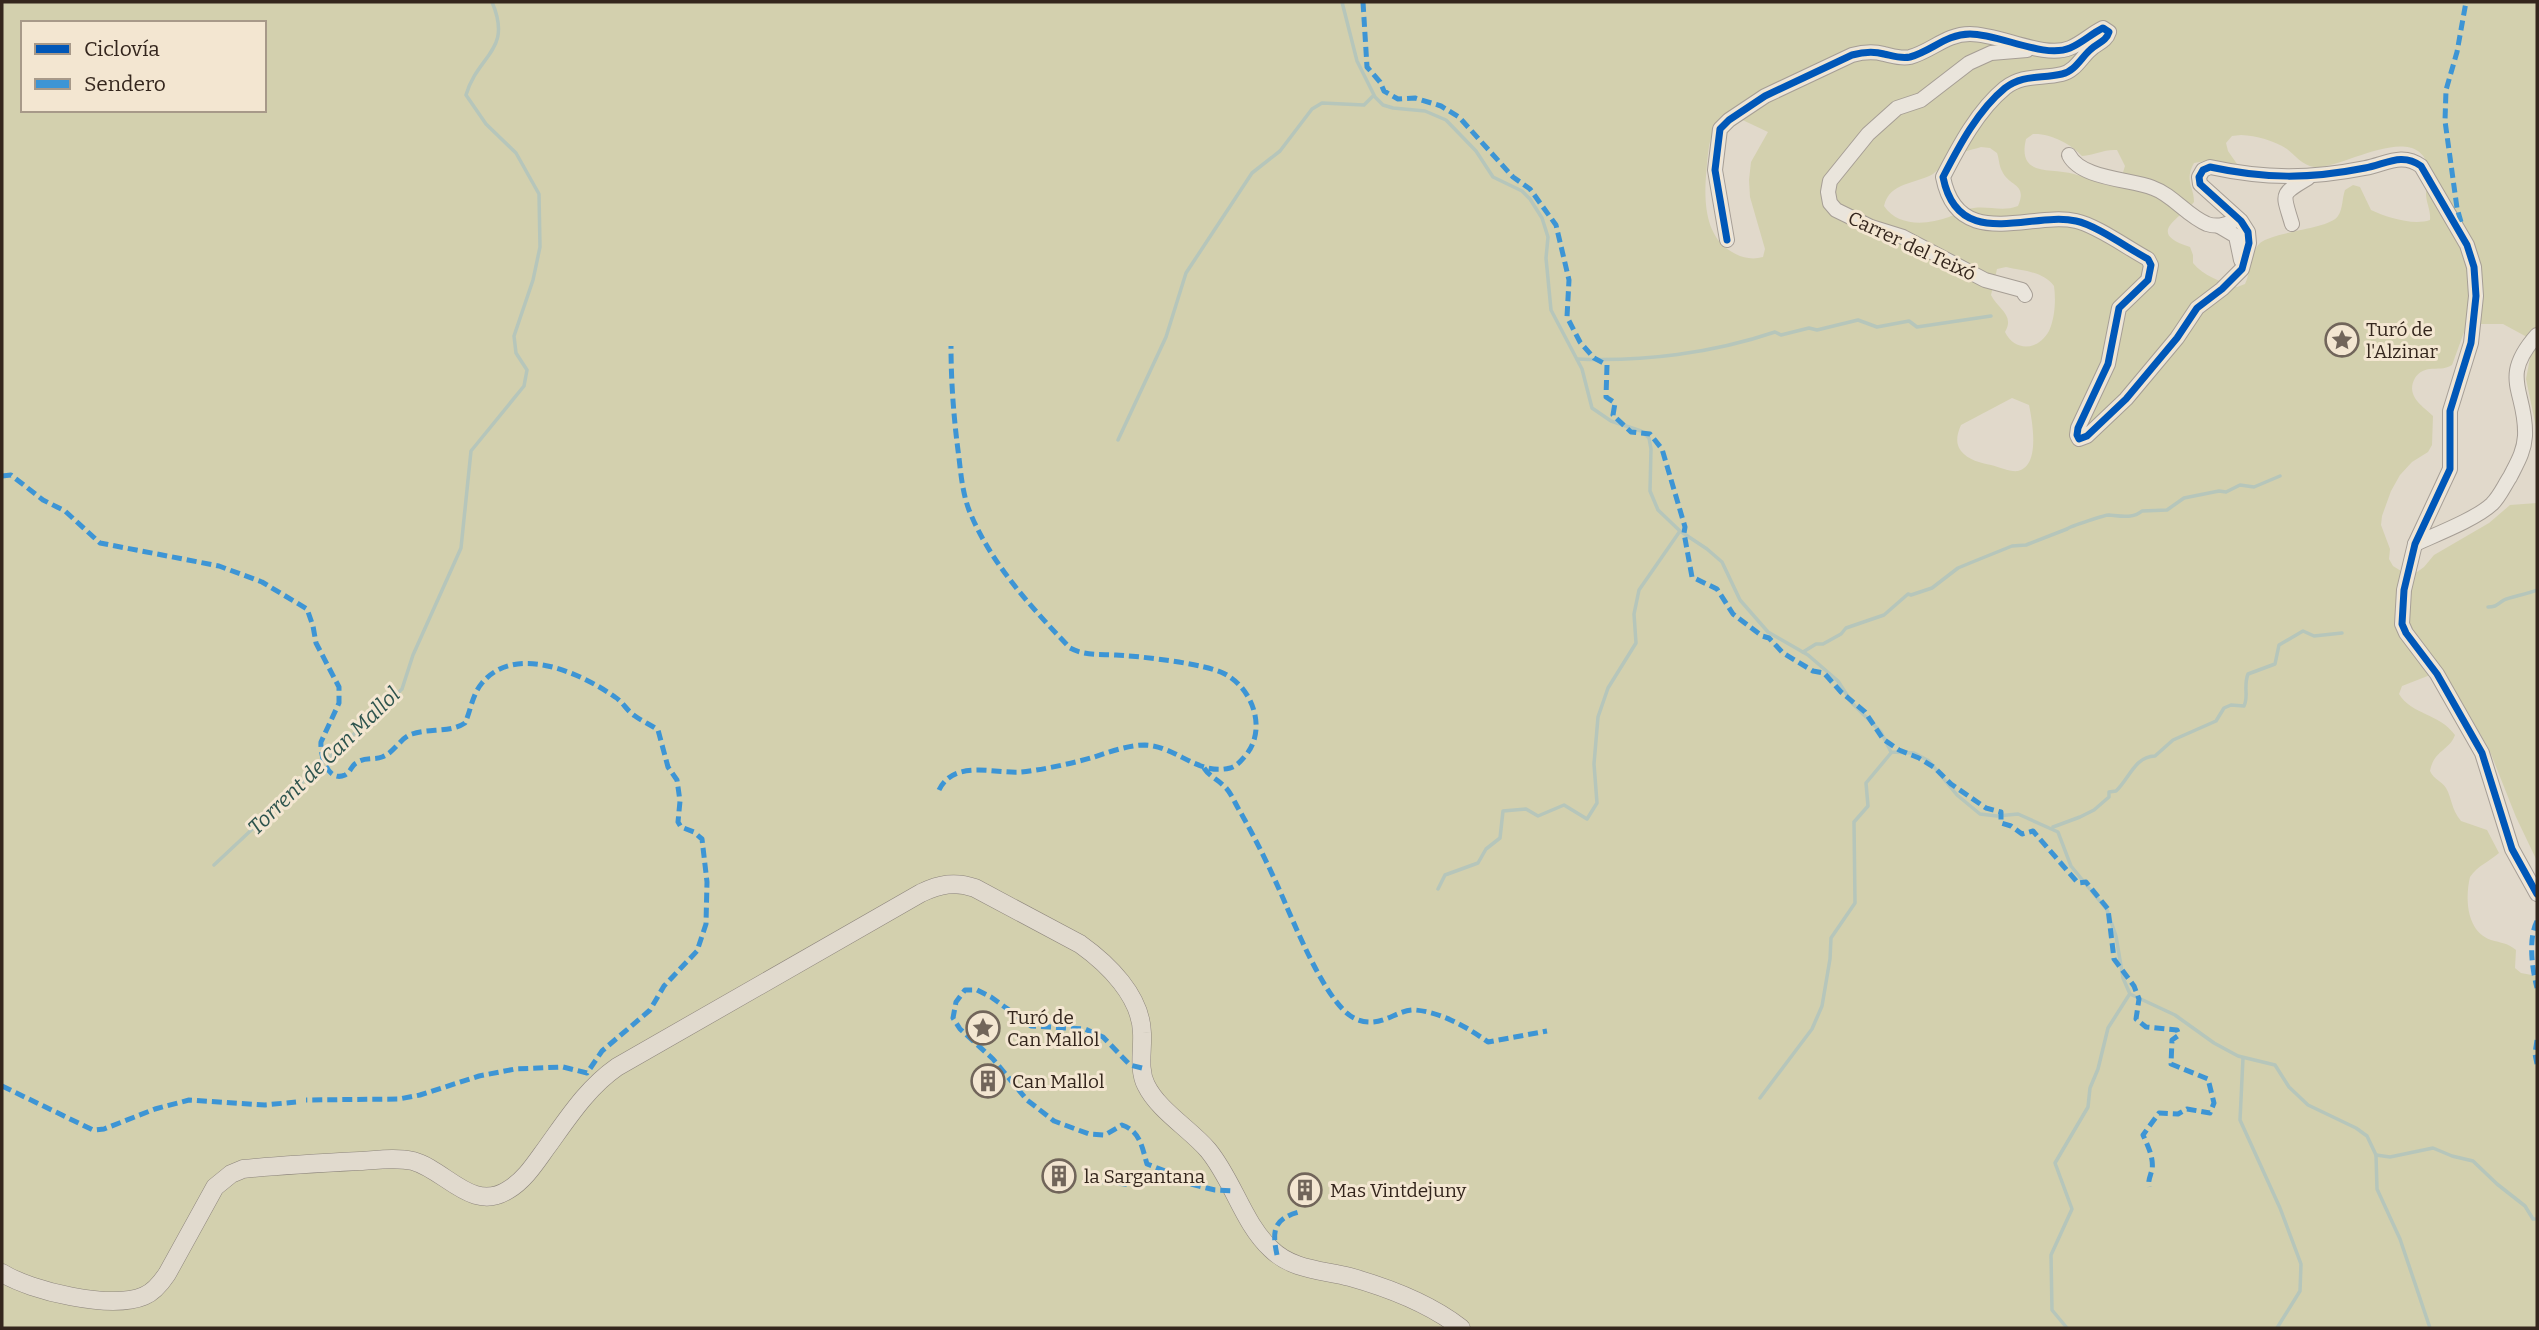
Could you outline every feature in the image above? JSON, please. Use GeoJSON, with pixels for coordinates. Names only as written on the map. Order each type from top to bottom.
{"type":"FeatureCollection","features":[{"type":"Feature","properties":{"kind":"main road"},"geometry":{"type":"LineString","coordinates":[[2,1273],[35,1287],[94,1300],[125,1301],[145,1296],[167,1274],[215,1187],[231,1174],[243,1169],[399,1159],[426,1166],[463,1191],[474,1195],[500,1195],[517,1183],[534,1165],[581,1101],[608,1073],[905,901],[931,888],[962,884],[975,888],[1057,932],[1096,955],[1110,970],[1134,1001],[1139,1012],[1142,1068],[1147,1087],[1218,1163],[1264,1241],[1282,1258],[1302,1267],[1352,1278],[1402,1296],[1436,1311],[1461,1328]]}},
{"type":"Feature","properties":{"kind":"street"},"geometry":{"type":"LineString","coordinates":[[1727,240],[1715,170],[1720,129],[1765,96],[1852,55],[1867,52],[1896,58],[1911,57],[1958,35],[1972,34],[2055,51],[2070,48],[2103,28],[2109,32],[2106,39],[2088,51],[2073,69],[2063,74],[2021,78],[2006,88],[1978,119],[1943,177],[1945,190],[1953,203],[1966,214],[1983,222],[2002,225],[2061,219],[2078,221],[2148,259],[2151,265],[2148,280],[2119,309],[2108,364],[2078,428],[2079,439],[2087,436],[2126,399],[2177,338],[2197,308],[2242,269],[2249,243],[2248,232],[2238,219],[2200,184],[2199,177],[2203,170],[2210,167],[2262,177],[2312,175],[2365,168],[2403,158],[2412,159],[2421,166],[2468,245],[2476,282],[2475,319],[2471,343],[2450,411],[2450,469],[2415,544],[2401,611],[2403,629],[2437,674],[2482,753],[2512,849],[2537,894]]}},
{"type":"Feature","properties":{"kind":"street","name":"Carrer del Teixó"},"geometry":{"type":"LineString","coordinates":[[2025,295],[2022,290],[1985,280],[1903,237],[1871,227],[1836,210],[1830,204],[1828,192],[1830,181],[1868,134],[1897,108],[1921,100],[1969,62],[1991,53],[2042,49]]}},
{"type":"Feature","properties":{"kind":"street"},"geometry":{"type":"LineString","coordinates":[[2069,155],[2075,164],[2087,170],[2159,190],[2200,220],[2219,226],[2236,236],[2242,269]]}},
{"type":"Feature","properties":{"kind":"street"},"geometry":{"type":"LineString","coordinates":[[2292,224],[2285,193],[2312,175]]}},
{"type":"Feature","properties":{"kind":"street"},"geometry":{"type":"LineString","coordinates":[[2219,226],[2238,219]]}},
{"type":"Feature","properties":{"kind":"street"},"geometry":{"type":"LineString","coordinates":[[2415,544],[2482,512],[2499,496],[2521,456],[2524,445],[2524,421],[2516,374],[2524,349],[2537,335]]}},
{"type":"Feature","properties":{"kind":"shaded area"},"geometry":{"type":"Polygon","coordinates":[[[2,2],[2537,2],[2537,432],[2526,379],[2531,353],[2527,337],[2503,324],[2467,324],[2452,365],[2425,370],[2419,373],[2412,384],[2414,395],[2433,416],[2432,445],[2428,452],[2412,462],[2400,475],[2391,491],[2381,525],[2393,566],[2401,571],[2417,572],[2434,555],[2489,523],[2510,505],[2537,503],[2537,861],[2489,749],[2443,670],[2402,686],[2399,694],[2404,701],[2441,722],[2455,735],[2435,759],[2430,771],[2446,788],[2461,821],[2487,830],[2499,853],[2470,877],[2468,904],[2472,922],[2483,936],[2516,950],[2515,968],[2521,973],[2537,976],[2537,1328],[2,1328],[2,2]],[[1734,116],[1716,128],[1710,140],[1705,188],[1707,213],[1710,225],[1722,245],[1743,257],[1763,257],[1765,249],[1750,197],[1749,180],[1751,162],[1768,132],[1734,116]],[[2033,134],[2026,139],[2026,160],[2031,165],[2112,186],[2120,182],[2125,166],[2117,150],[2082,156],[2060,140],[2046,135],[2033,134]],[[2232,136],[2226,143],[2237,164],[2211,160],[2194,163],[2190,179],[2194,202],[2175,220],[2168,231],[2177,242],[2190,247],[2193,263],[2197,268],[2225,283],[2237,287],[2245,284],[2254,252],[2260,243],[2333,220],[2340,213],[2345,190],[2353,185],[2360,187],[2371,210],[2408,221],[2430,220],[2426,193],[2428,166],[2420,153],[2408,147],[2376,150],[2326,166],[2314,167],[2282,146],[2265,139],[2232,136]],[[1981,147],[1949,158],[1933,174],[1897,188],[1891,192],[1884,206],[1897,218],[1922,223],[1971,209],[2007,209],[2018,206],[2021,193],[2005,176],[1997,153],[1990,148],[1981,147]],[[2006,267],[1997,269],[1991,295],[2007,317],[2008,326],[2005,332],[2009,339],[2020,346],[2039,342],[2051,326],[2054,286],[2038,274],[2006,267]],[[2012,398],[1961,425],[1958,445],[1971,459],[2015,471],[2025,467],[2030,461],[2033,442],[2029,405],[2012,398]]]}},
{"type":"Feature","properties":{"kind":"waterway","name":"Torrent de Can Mallol"},"geometry":{"type":"LineString","coordinates":[[214,865],[402,689],[413,655],[461,548],[471,451],[524,386],[527,370],[516,353],[514,336],[533,280],[540,247],[539,194],[516,153],[486,124],[466,95],[471,81],[496,42],[497,18],[492,2]]}},
{"type":"Feature","properties":{"kind":"waterway"},"geometry":{"type":"LineString","coordinates":[[1342,2],[1357,61],[1375,97],[1383,105],[1425,111],[1446,120],[1476,151],[1493,177],[1522,191],[1542,218],[1548,237],[1546,258],[1551,310],[1582,369],[1592,408],[1611,421],[1641,431],[1649,438],[1650,491],[1658,510],[1680,531],[1722,562],[1740,600],[1768,632],[1808,655],[1838,681],[1852,703],[1881,732],[1891,752],[1914,753],[1929,761],[1957,795],[1980,814],[2018,814],[2058,832],[2071,866],[2107,910],[2116,936],[2123,978],[2130,994],[2175,1015],[2214,1043],[2238,1056],[2275,1065],[2289,1087],[2308,1105],[2367,1136],[2376,1155],[2377,1189],[2400,1239],[2430,1328]]}},
{"type":"Feature","properties":{"kind":"waterway"},"geometry":{"type":"LineString","coordinates":[[1118,440],[1166,337],[1186,273],[1252,173],[1280,151],[1312,109],[1322,103],[1364,105],[1373,96]]}},
{"type":"Feature","properties":{"kind":"waterway"},"geometry":{"type":"LineString","coordinates":[[1577,359],[1627,359],[1703,351],[1775,332],[1781,335],[1809,328],[1817,330],[1858,320],[1877,327],[1909,321],[1917,327],[1991,316]]}},
{"type":"Feature","properties":{"kind":"waterway"},"geometry":{"type":"LineString","coordinates":[[1803,652],[1841,634],[1846,628],[1884,615],[1908,594],[1932,588],[1958,568],[2012,546],[2026,545],[2106,515],[2131,516],[2142,511],[2167,510],[2184,498],[2226,492],[2240,485],[2254,487],[2280,476]]}},
{"type":"Feature","properties":{"kind":"waterway"},"geometry":{"type":"LineString","coordinates":[[1438,889],[1445,875],[1478,863],[1486,849],[1500,838],[1503,811],[1526,809],[1538,816],[1564,805],[1587,819],[1597,803],[1594,764],[1598,717],[1608,688],[1636,643],[1634,614],[1639,590],[1680,531]]}},
{"type":"Feature","properties":{"kind":"waterway"},"geometry":{"type":"LineString","coordinates":[[2488,607],[2537,590]]}},
{"type":"Feature","properties":{"kind":"waterway"},"geometry":{"type":"LineString","coordinates":[[2053,827],[2094,810],[2109,797],[2109,792],[2116,791],[2121,786],[2137,764],[2155,756],[2173,740],[2216,721],[2224,708],[2231,705],[2244,706],[2248,674],[2275,664],[2279,645],[2303,631],[2314,636],[2342,633]]}},
{"type":"Feature","properties":{"kind":"waterway"},"geometry":{"type":"LineString","coordinates":[[1760,1098],[1812,1029],[1822,1006],[1831,938],[1855,903],[1854,822],[1868,806],[1866,783],[1891,753]]}},
{"type":"Feature","properties":{"kind":"waterway"},"geometry":{"type":"LineString","coordinates":[[2067,1328],[2052,1310],[2051,1255],[2072,1209],[2055,1163],[2088,1107],[2090,1088],[2098,1069],[2108,1028],[2129,995]]}},
{"type":"Feature","properties":{"kind":"waterway"},"geometry":{"type":"LineString","coordinates":[[2243,1058],[2240,1120],[2280,1208],[2301,1264],[2300,1291],[2277,1328]]}},
{"type":"Feature","properties":{"kind":"waterway"},"geometry":{"type":"LineString","coordinates":[[2376,1155],[2390,1157],[2433,1148],[2473,1161],[2525,1206],[2533,1219],[2537,1219]]}},
{"type":"Feature","properties":{"kind":"marked path"},"geometry":{"type":"LineString","coordinates":[[1363,2],[1367,67],[1384,91],[1398,99],[1415,98],[1441,106],[1459,117],[1513,177],[1530,189],[1556,225],[1569,280],[1567,317],[1580,342],[1594,358],[1607,365],[1606,397],[1615,403],[1613,415],[1631,432],[1650,434],[1662,449],[1685,527],[1692,577],[1717,589],[1733,614],[1762,636],[1769,638],[1783,653],[1813,671],[1824,673],[1865,712],[1883,739],[1935,768],[1951,784],[1986,808],[2001,812],[2001,823],[2022,834],[2033,831],[2078,883],[2086,882],[2108,909],[2114,959],[2134,986],[2139,999],[2136,1019],[2146,1027],[2177,1030],[2179,1035],[2172,1040],[2171,1064],[2208,1079],[2214,1103],[2210,1113],[2187,1109],[2178,1114],[2159,1113],[2143,1135],[2152,1161],[2149,1187]]}},
{"type":"Feature","properties":{"kind":"marked path"},"geometry":{"type":"LineString","coordinates":[[2461,222],[2445,121],[2446,90],[2457,52],[2466,2]]}},
{"type":"Feature","properties":{"kind":"marked path"},"geometry":{"type":"LineString","coordinates":[[939,790],[946,780],[964,771],[1029,771],[1068,764],[1139,745],[1167,750],[1208,768],[1230,768],[1246,755],[1256,733],[1254,710],[1249,699],[1243,689],[1225,674],[1189,664],[1076,651],[1070,648],[1013,584],[988,548],[965,498],[954,416],[951,346]]}},
{"type":"Feature","properties":{"kind":"marked path"},"geometry":{"type":"LineString","coordinates":[[2,476],[11,475],[43,500],[65,511],[100,543],[219,566],[262,582],[307,609],[316,643],[339,687],[339,703],[321,742],[323,760],[334,775],[345,775],[359,761],[386,755],[412,734],[453,728],[465,723],[482,683],[496,671],[512,665],[548,666],[585,679],[615,697],[632,714],[658,730],[668,767],[677,780],[680,801],[678,822],[681,827],[694,832],[702,839],[707,882],[706,924],[697,951],[664,986],[650,1010],[602,1051],[587,1073],[563,1067],[515,1069],[479,1076],[399,1099],[306,1100]]}},
{"type":"Feature","properties":{"kind":"marked path"},"geometry":{"type":"LineString","coordinates":[[1204,768],[1230,793],[1265,858],[1321,979],[1332,996],[1354,1018],[1371,1022],[1408,1011],[1425,1011],[1453,1021],[1488,1042],[1547,1031]]}},
{"type":"Feature","properties":{"kind":"marked path"},"geometry":{"type":"LineString","coordinates":[[2537,921],[2532,945],[2537,988]]}},
{"type":"Feature","properties":{"kind":"marked path"},"geometry":{"type":"LineString","coordinates":[[1142,1068],[1130,1065],[1103,1037],[1085,1029],[1031,1026],[977,990],[965,990],[956,1002],[953,1018],[960,1029],[993,1059],[1027,1100],[1054,1121],[1089,1134],[1105,1135],[1122,1125],[1128,1128],[1139,1140],[1147,1164],[1173,1174],[1178,1181]]}},
{"type":"Feature","properties":{"kind":"marked path"},"geometry":{"type":"LineString","coordinates":[[2537,1040],[2537,1064]]}},
{"type":"Feature","properties":{"kind":"marked path"},"geometry":{"type":"LineString","coordinates":[[2,1086],[93,1130],[104,1129],[155,1109],[189,1100],[265,1105],[296,1102]]}},
{"type":"Feature","properties":{"kind":"marked path"},"geometry":{"type":"LineString","coordinates":[[1087,1180],[1135,1185],[1178,1181],[1215,1190],[1234,1191]]}},
{"type":"Feature","properties":{"kind":"marked path"},"geometry":{"type":"LineString","coordinates":[[1277,1255],[1276,1227],[1284,1218],[1299,1212]]}},
{"type":"Feature","properties":{"kind":"cycle path"},"geometry":{"type":"LineString","coordinates":[[1727,240],[1715,170],[1720,129],[1765,96],[1860,53],[1876,52],[1910,57],[1946,40],[1970,34],[2059,51],[2074,46],[2103,28],[2109,32],[2106,38],[2071,70],[2019,81],[1995,97],[1970,129],[1943,177],[1951,200],[1964,215],[1980,222],[1998,224],[2058,219],[2076,221],[2103,232],[2148,259],[2151,265],[2148,280],[2119,308],[2108,364],[2078,428],[2079,439],[2087,436],[2126,399],[2177,338],[2197,308],[2242,269],[2249,243],[2248,232],[2241,221],[2200,184],[2199,177],[2203,170],[2210,167],[2250,174],[2306,176],[2345,172],[2400,159],[2421,166],[2467,245],[2474,267],[2476,296],[2471,343],[2450,411],[2450,469],[2415,544],[2404,590],[2402,624],[2437,674],[2482,753],[2512,849],[2537,894]]}},
{"type":"Feature","properties":{"kind":"place","name":"Turó de l'Alzinar"},"geometry":{"type":"Point","coordinates":[2342,340]}},
{"type":"Feature","properties":{"kind":"place","name":"Turó de Can Mallol"},"geometry":{"type":"Point","coordinates":[983,1028]}},
{"type":"Feature","properties":{"kind":"place","name":"Can Mallol"},"geometry":{"type":"Point","coordinates":[988,1081]}},
{"type":"Feature","properties":{"kind":"place","name":"la Sargantana"},"geometry":{"type":"Point","coordinates":[1059,1176]}},
{"type":"Feature","properties":{"kind":"place","name":"Mas Vintdejuny"},"geometry":{"type":"Point","coordinates":[1305,1190]}}]}
